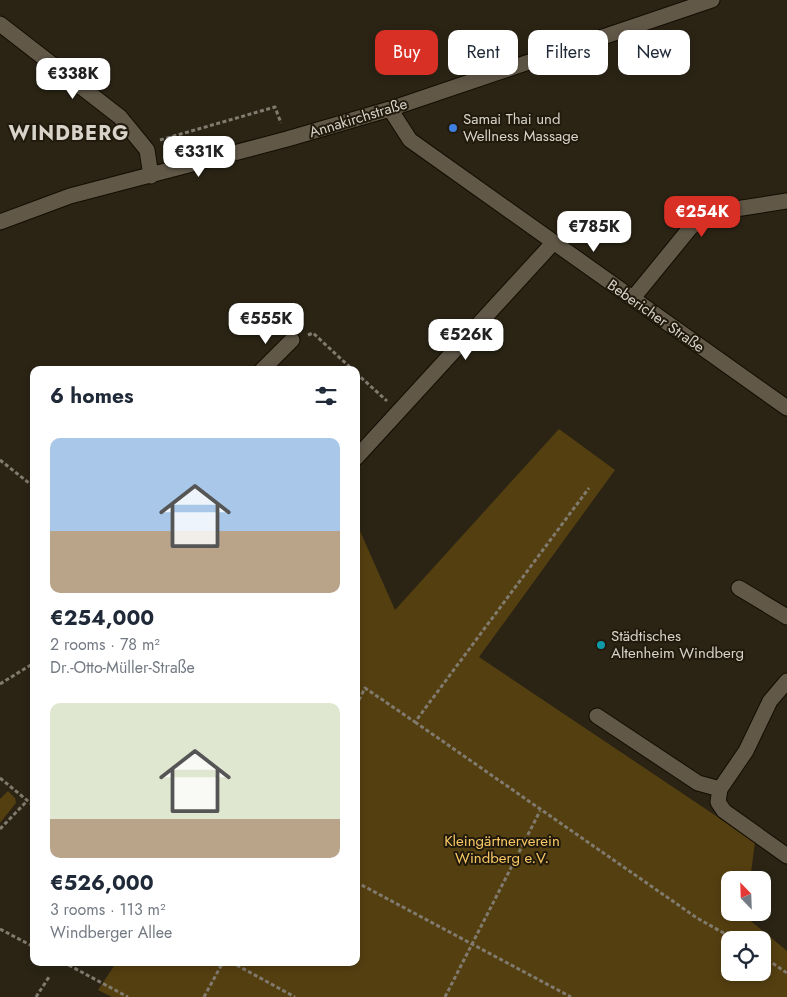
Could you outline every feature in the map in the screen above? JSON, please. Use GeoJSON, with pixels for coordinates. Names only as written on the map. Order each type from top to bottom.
{"type":"FeatureCollection","features":[{"type":"Feature","properties":{"kind":"street","name":"Annakirchstraße"},"geometry":{"type":"LineString","coordinates":[[0,222],[70,196],[151,176],[390,109],[712,0]]}},
{"type":"Feature","properties":{"kind":"street"},"geometry":{"type":"LineString","coordinates":[[0,24],[120,117],[147,150],[151,176]]}},
{"type":"Feature","properties":{"kind":"street","name":"Bebericher Straße"},"geometry":{"type":"LineString","coordinates":[[390,109],[410,140],[787,408]]}},
{"type":"Feature","properties":{"kind":"street"},"geometry":{"type":"LineString","coordinates":[[632,298],[691,227],[716,212],[787,201]]}},
{"type":"Feature","properties":{"kind":"street"},"geometry":{"type":"LineString","coordinates":[[360,454],[553,243]]}},
{"type":"Feature","properties":{"kind":"street"},"geometry":{"type":"LineString","coordinates":[[266,366],[292,340]]}},
{"type":"Feature","properties":{"kind":"street"},"geometry":{"type":"LineString","coordinates":[[739,588],[787,617]]}},
{"type":"Feature","properties":{"kind":"street"},"geometry":{"type":"LineString","coordinates":[[787,682],[770,702],[746,752],[720,789],[718,802],[724,811],[787,856]]}},
{"type":"Feature","properties":{"kind":"street"},"geometry":{"type":"LineString","coordinates":[[597,716],[698,783],[720,789]]}},
{"type":"Feature","properties":{"kind":"path"},"geometry":{"type":"LineString","coordinates":[[142,145],[275,107],[287,139]]}},
{"type":"Feature","properties":{"kind":"path"},"geometry":{"type":"LineString","coordinates":[[292,340],[313,334],[349,366]]}},
{"type":"Feature","properties":{"kind":"path"},"geometry":{"type":"LineString","coordinates":[[360,377],[399,412]]}},
{"type":"Feature","properties":{"kind":"path"},"geometry":{"type":"LineString","coordinates":[[0,460],[30,484]]}},
{"type":"Feature","properties":{"kind":"path"},"geometry":{"type":"LineString","coordinates":[[415,722],[589,488]]}},
{"type":"Feature","properties":{"kind":"path"},"geometry":{"type":"LineString","coordinates":[[0,684],[30,665]]}},
{"type":"Feature","properties":{"kind":"path"},"geometry":{"type":"LineString","coordinates":[[360,698],[365,688],[540,811],[697,918],[721,932]]}},
{"type":"Feature","properties":{"kind":"path"},"geometry":{"type":"LineString","coordinates":[[0,778],[30,803]]}},
{"type":"Feature","properties":{"kind":"path"},"geometry":{"type":"LineString","coordinates":[[0,829],[27,801]]}},
{"type":"Feature","properties":{"kind":"path"},"geometry":{"type":"LineString","coordinates":[[445,997],[540,811]]}},
{"type":"Feature","properties":{"kind":"path"},"geometry":{"type":"LineString","coordinates":[[360,884],[571,997]]}},
{"type":"Feature","properties":{"kind":"path"},"geometry":{"type":"LineString","coordinates":[[0,929],[30,945]]}},
{"type":"Feature","properties":{"kind":"path"},"geometry":{"type":"LineString","coordinates":[[771,962],[787,973]]}},
{"type":"Feature","properties":{"kind":"path"},"geometry":{"type":"LineString","coordinates":[[70,966],[128,997]]}},
{"type":"Feature","properties":{"kind":"path"},"geometry":{"type":"LineString","coordinates":[[204,997],[221,966]]}},
{"type":"Feature","properties":{"kind":"path"},"geometry":{"type":"LineString","coordinates":[[238,966],[296,997]]}},
{"type":"Feature","properties":{"kind":"path"},"geometry":{"type":"LineString","coordinates":[[36,997],[49,978]]}},
{"type":"Feature","properties":{"kind":"green space","name":"Kleingärtnerverein Windberg e.V."},"geometry":{"type":"Polygon","coordinates":[[[559,429],[615,470],[479,657],[755,842],[751,871],[721,871],[721,921],[751,921],[763,931],[721,931],[721,981],[771,981],[771,938],[787,951],[787,997],[112,997],[98,990],[114,966],[360,966],[360,531],[395,610],[559,429]]]}},
{"type":"Feature","properties":{"kind":"green space"},"geometry":{"type":"Polygon","coordinates":[[[8,791],[15,798],[16,803],[0,823],[0,799],[8,791]]]}},
{"type":"Feature","properties":{"kind":"place","name":"Samai Thai und Wellness Massage"},"geometry":{"type":"Point","coordinates":[453,128]}},
{"type":"Feature","properties":{"kind":"place","name":"Städtisches Altenheim Windberg"},"geometry":{"type":"Point","coordinates":[601,645]}},
{"type":"Feature","properties":{"kind":"district","name":"WINDBERG"},"geometry":{"type":"Point","coordinates":[69,133]}}]}
